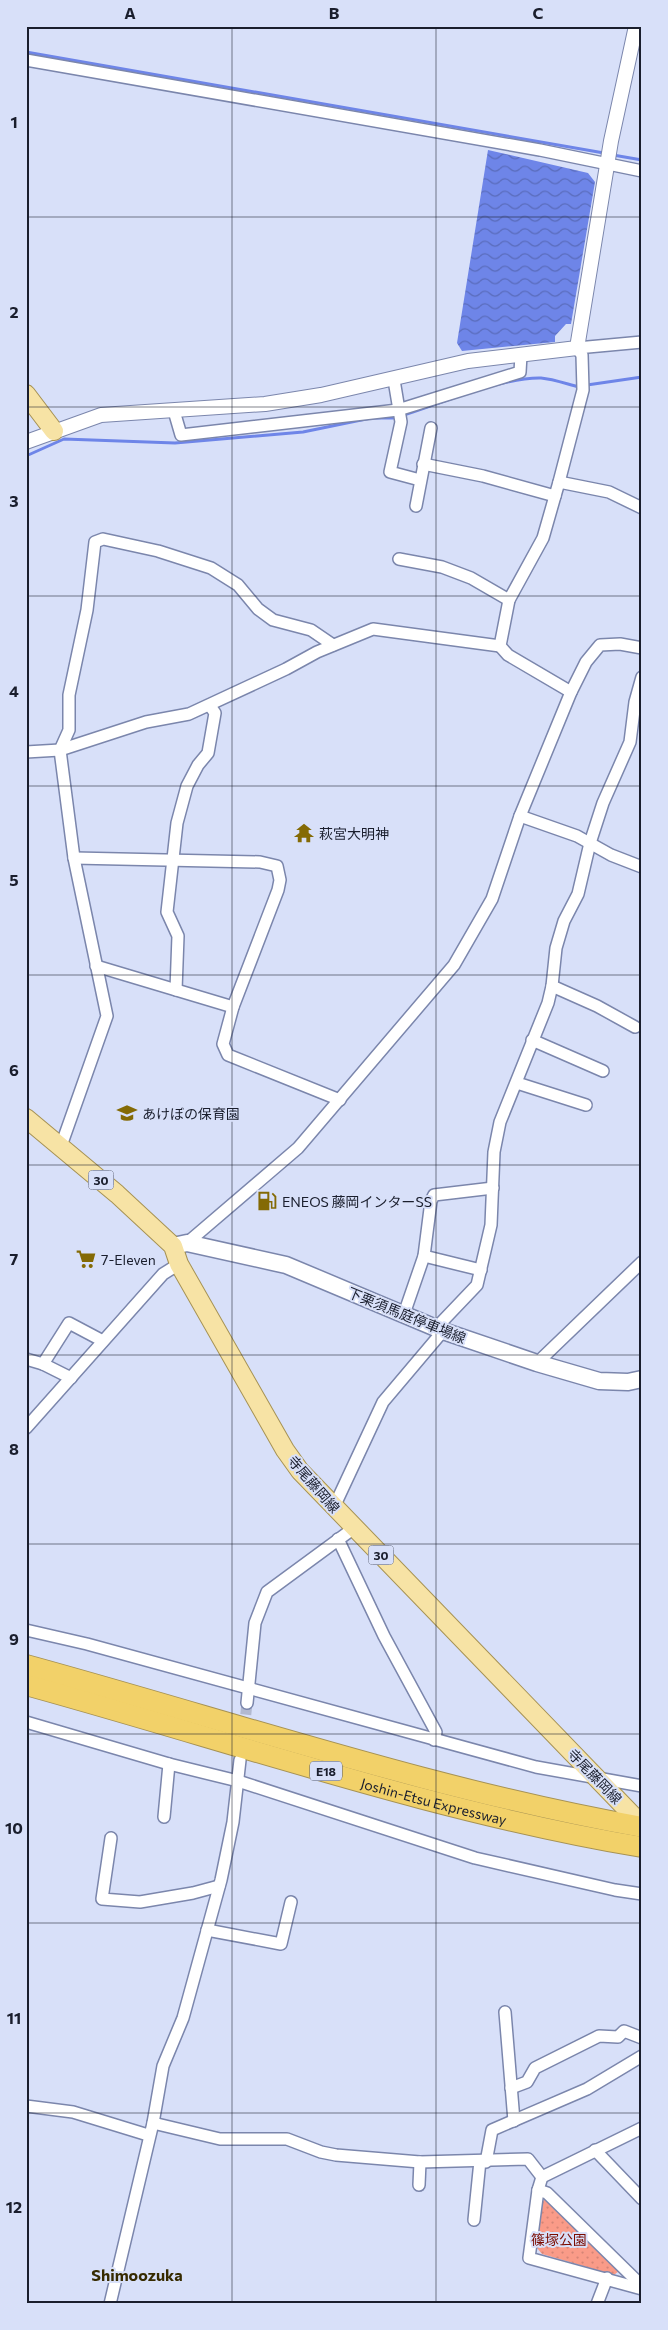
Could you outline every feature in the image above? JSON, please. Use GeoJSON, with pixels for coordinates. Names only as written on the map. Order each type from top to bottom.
{"type":"FeatureCollection","features":[{"type":"Feature","properties":{"kind":"highway","name":"Joshin-Etsu Expressway"},"geometry":{"type":"LineString","coordinates":[[26,1666],[437,1782],[614,1822],[642,1826]]}},
{"type":"Feature","properties":{"kind":"highway","name":"Joshin-Etsu Expressway"},"geometry":{"type":"LineString","coordinates":[[26,1685],[432,1800],[513,1820],[635,1846]]}},
{"type":"Feature","properties":{"kind":"main road"},"geometry":{"type":"LineString","coordinates":[[26,394],[54,431]]}},
{"type":"Feature","properties":{"kind":"main road","name":"寺尾藤岡線"},"geometry":{"type":"LineString","coordinates":[[26,1118],[180,1245],[179,1264],[285,1450],[300,1471],[642,1826]]}},
{"type":"Feature","properties":{"kind":"main road","name":"下栗須馬庭停車場線"},"geometry":{"type":"LineString","coordinates":[[180,1245],[286,1265],[440,1329],[536,1363],[598,1381],[628,1382],[642,1379]]}},
{"type":"Feature","properties":{"kind":"street"},"geometry":{"type":"LineString","coordinates":[[500,646],[509,600],[543,538],[583,390],[582,355],[577,348],[611,141],[636,26]]}},
{"type":"Feature","properties":{"kind":"street"},"geometry":{"type":"LineString","coordinates":[[26,60],[540,150],[642,171]]}},
{"type":"Feature","properties":{"kind":"street"},"geometry":{"type":"LineString","coordinates":[[26,442],[101,415],[265,404],[322,396],[468,361],[642,342]]}},
{"type":"Feature","properties":{"kind":"street"},"geometry":{"type":"LineString","coordinates":[[174,411],[182,435],[398,410],[520,372],[521,355]]}},
{"type":"Feature","properties":{"kind":"street"},"geometry":{"type":"LineString","coordinates":[[394,380],[401,422],[390,472],[420,480]]}},
{"type":"Feature","properties":{"kind":"street"},"geometry":{"type":"LineString","coordinates":[[416,506],[431,428]]}},
{"type":"Feature","properties":{"kind":"street"},"geometry":{"type":"LineString","coordinates":[[423,464],[483,476],[555,496]]}},
{"type":"Feature","properties":{"kind":"street"},"geometry":{"type":"LineString","coordinates":[[559,482],[609,492],[642,508]]}},
{"type":"Feature","properties":{"kind":"street"},"geometry":{"type":"LineString","coordinates":[[61,1146],[107,1016],[74,858],[60,750],[69,730],[69,695],[87,610],[95,542],[104,539],[158,551],[211,568],[238,585],[258,609],[272,620],[311,630],[333,645]]}},
{"type":"Feature","properties":{"kind":"street"},"geometry":{"type":"LineString","coordinates":[[399,558],[442,567],[471,578],[509,600]]}},
{"type":"Feature","properties":{"kind":"street"},"geometry":{"type":"LineString","coordinates":[[26,752],[60,750],[109,732],[146,722],[189,714],[210,706],[333,645],[373,629],[500,646],[508,655],[571,692]]}},
{"type":"Feature","properties":{"kind":"street"},"geometry":{"type":"LineString","coordinates":[[180,1245],[298,1148],[454,965],[492,899],[520,816],[571,692],[586,662],[600,645],[620,644],[642,648]]}},
{"type":"Feature","properties":{"kind":"street"},"geometry":{"type":"LineString","coordinates":[[334,1507],[384,1402],[440,1329],[477,1285],[491,1226],[494,1152],[500,1122],[552,986],[556,948],[564,921],[578,894],[590,843],[603,803],[630,742],[635,702],[642,677]]}},
{"type":"Feature","properties":{"kind":"street"},"geometry":{"type":"LineString","coordinates":[[176,990],[178,936],[167,912],[168,888],[174,860],[177,823],[187,786],[198,765],[208,753],[215,712],[210,706]]}},
{"type":"Feature","properties":{"kind":"street"},"geometry":{"type":"LineString","coordinates":[[520,816],[590,843],[611,855],[642,868]]}},
{"type":"Feature","properties":{"kind":"street"},"geometry":{"type":"LineString","coordinates":[[74,858],[260,862],[277,866],[280,880],[278,890],[233,1007],[223,1044],[228,1055],[340,1100]]}},
{"type":"Feature","properties":{"kind":"street"},"geometry":{"type":"LineString","coordinates":[[96,966],[233,1007]]}},
{"type":"Feature","properties":{"kind":"street"},"geometry":{"type":"LineString","coordinates":[[552,986],[597,1006],[635,1027]]}},
{"type":"Feature","properties":{"kind":"street"},"geometry":{"type":"LineString","coordinates":[[532,1040],[602,1072]]}},
{"type":"Feature","properties":{"kind":"street"},"geometry":{"type":"LineString","coordinates":[[516,1083],[586,1105]]}},
{"type":"Feature","properties":{"kind":"street"},"geometry":{"type":"LineString","coordinates":[[404,1314],[424,1256],[431,1201],[434,1195],[493,1188]]}},
{"type":"Feature","properties":{"kind":"street"},"geometry":{"type":"LineString","coordinates":[[424,1256],[481,1270]]}},
{"type":"Feature","properties":{"kind":"street"},"geometry":{"type":"LineString","coordinates":[[536,1363],[610,1295],[642,1262]]}},
{"type":"Feature","properties":{"kind":"street"},"geometry":{"type":"LineString","coordinates":[[26,1428],[163,1274],[179,1264]]}},
{"type":"Feature","properties":{"kind":"street"},"geometry":{"type":"LineString","coordinates":[[43,1364],[69,1324],[103,1341]]}},
{"type":"Feature","properties":{"kind":"street"},"geometry":{"type":"LineString","coordinates":[[26,1359],[43,1364],[71,1378]]}},
{"type":"Feature","properties":{"kind":"street"},"geometry":{"type":"LineString","coordinates":[[247,1703],[255,1622],[267,1592],[354,1528]]}},
{"type":"Feature","properties":{"kind":"street"},"geometry":{"type":"LineString","coordinates":[[338,1540],[384,1636],[436,1732],[434,1740]]}},
{"type":"Feature","properties":{"kind":"street"},"geometry":{"type":"LineString","coordinates":[[26,1630],[87,1644],[536,1768],[642,1786]]}},
{"type":"Feature","properties":{"kind":"street"},"geometry":{"type":"LineString","coordinates":[[26,1722],[169,1764],[238,1780],[475,1858],[615,1890],[642,1894]]}},
{"type":"Feature","properties":{"kind":"street"},"geometry":{"type":"LineString","coordinates":[[110,2304],[152,2123],[163,2066],[183,2018],[219,1886],[233,1822],[240,1760]]}},
{"type":"Feature","properties":{"kind":"street"},"geometry":{"type":"LineString","coordinates":[[164,1818],[169,1764]]}},
{"type":"Feature","properties":{"kind":"street"},"geometry":{"type":"LineString","coordinates":[[111,1838],[102,1899],[140,1902],[193,1893],[219,1886]]}},
{"type":"Feature","properties":{"kind":"street"},"geometry":{"type":"LineString","coordinates":[[207,1930],[281,1944],[291,1902]]}},
{"type":"Feature","properties":{"kind":"street"},"geometry":{"type":"LineString","coordinates":[[505,2012],[514,2121]]}},
{"type":"Feature","properties":{"kind":"street"},"geometry":{"type":"LineString","coordinates":[[511,2088],[527,2082],[535,2068],[599,2036],[618,2037],[624,2031],[642,2038]]}},
{"type":"Feature","properties":{"kind":"street"},"geometry":{"type":"LineString","coordinates":[[474,2220],[483,2162],[492,2130],[587,2089],[642,2056]]}},
{"type":"Feature","properties":{"kind":"street"},"geometry":{"type":"LineString","coordinates":[[26,2106],[73,2112],[148,2135]]}},
{"type":"Feature","properties":{"kind":"street"},"geometry":{"type":"LineString","coordinates":[[152,2123],[220,2139],[287,2139],[321,2152],[336,2155],[420,2162],[483,2162],[528,2159],[542,2176]]}},
{"type":"Feature","properties":{"kind":"street"},"geometry":{"type":"LineString","coordinates":[[642,2128],[542,2176],[538,2190],[529,2258],[642,2287]]}},
{"type":"Feature","properties":{"kind":"street"},"geometry":{"type":"LineString","coordinates":[[595,2150],[642,2199]]}},
{"type":"Feature","properties":{"kind":"street"},"geometry":{"type":"LineString","coordinates":[[419,2185],[420,2162]]}},
{"type":"Feature","properties":{"kind":"street"},"geometry":{"type":"LineString","coordinates":[[538,2190],[547,2193],[642,2287]]}},
{"type":"Feature","properties":{"kind":"street"},"geometry":{"type":"LineString","coordinates":[[596,2304],[607,2278]]}},
{"type":"Feature","properties":{"kind":"green space","name":"篠塚公園"},"geometry":{"type":"Polygon","coordinates":[[[545,2199],[619,2271],[614,2275],[542,2254],[537,2248],[541,2203],[545,2199]]]}},
{"type":"Feature","properties":{"kind":"water"},"geometry":{"type":"Polygon","coordinates":[[[488,150],[588,173],[595,182],[571,324],[566,324],[555,336],[555,342],[462,351],[457,343],[488,150]]]}},
{"type":"Feature","properties":{"kind":"waterway"},"geometry":{"type":"LineString","coordinates":[[26,52],[604,153]]}},
{"type":"Feature","properties":{"kind":"waterway"},"geometry":{"type":"LineString","coordinates":[[613,155],[642,160]]}},
{"type":"Feature","properties":{"kind":"waterway"},"geometry":{"type":"LineString","coordinates":[[587,385],[642,377]]}},
{"type":"Feature","properties":{"kind":"waterway"},"geometry":{"type":"LineString","coordinates":[[404,415],[491,386],[526,379],[541,378],[555,380],[579,387]]}},
{"type":"Feature","properties":{"kind":"waterway"},"geometry":{"type":"LineString","coordinates":[[26,456],[64,439],[175,443],[303,432],[371,418],[393,418]]}},
{"type":"Feature","properties":{"kind":"tunnel"},"geometry":{"type":"LineString","coordinates":[[244,1731],[247,1703]]}},
{"type":"Feature","properties":{"kind":"place","name":"萩宮大明神"},"geometry":{"type":"Point","coordinates":[304,833]}},
{"type":"Feature","properties":{"kind":"place","name":"あけぼの保育園"},"geometry":{"type":"Point","coordinates":[127,1113]}},
{"type":"Feature","properties":{"kind":"place","name":"ENEOS 藤岡インターSS"},"geometry":{"type":"Point","coordinates":[267,1201]}},
{"type":"Feature","properties":{"kind":"place","name":"7-Eleven"},"geometry":{"type":"Point","coordinates":[86,1259]}},
{"type":"Feature","properties":{"kind":"district","name":"Shimoozuka"},"geometry":{"type":"Point","coordinates":[137,2274]}}]}
